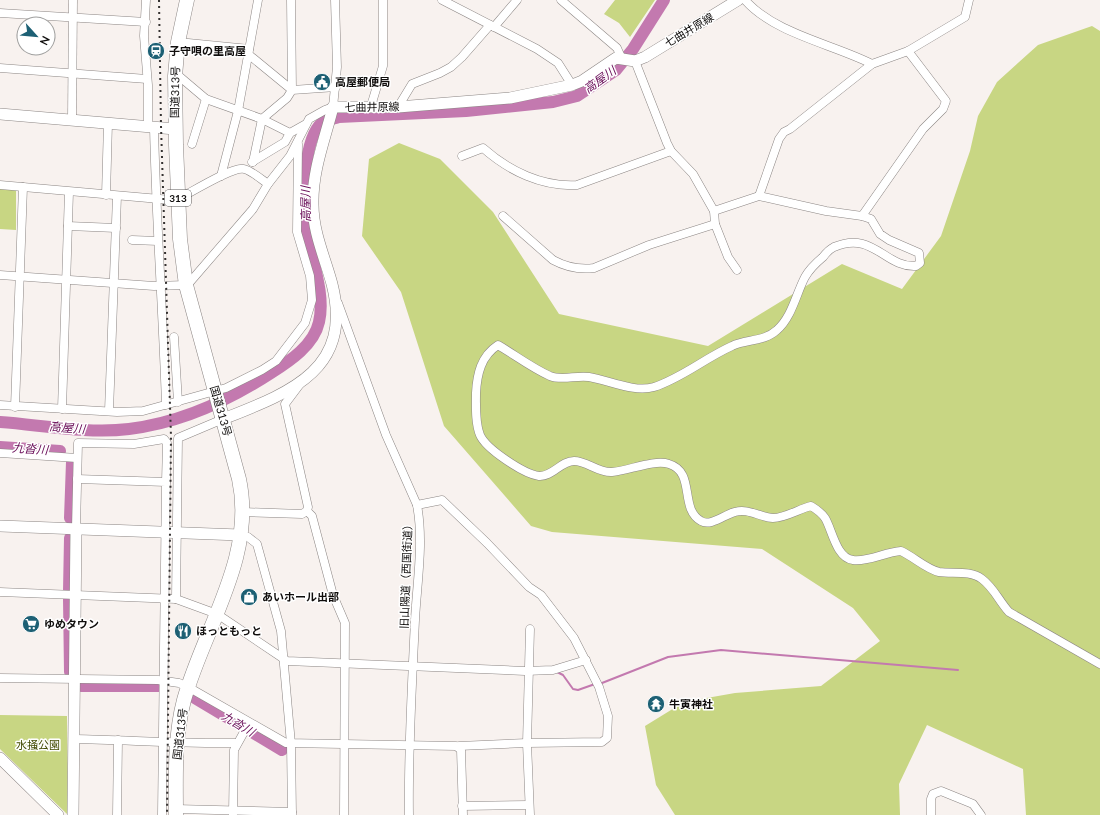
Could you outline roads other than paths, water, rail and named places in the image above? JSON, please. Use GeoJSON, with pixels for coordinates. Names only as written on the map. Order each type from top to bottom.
{"type":"FeatureCollection","features":[{"type":"Feature","properties":{"kind":"highway","name":"国道313号"},"geometry":{"type":"LineString","coordinates":[[176,812],[177,743],[183,706],[188,687],[234,566],[243,512],[242,489],[186,285],[178,199],[175,129],[175,76],[178,42],[187,0]]}},
{"type":"Feature","properties":{"kind":"main road","name":"七曲井原線"},"geometry":{"type":"LineString","coordinates":[[222,416],[280,396],[301,383],[318,366],[332,342],[336,327],[336,302],[315,226],[313,205],[316,168],[333,109],[371,106],[398,107],[510,98],[572,85],[582,81],[610,60],[645,57],[738,0]]}},
{"type":"Feature","properties":{"kind":"main road"},"geometry":{"type":"LineString","coordinates":[[0,114],[175,129]]}},
{"type":"Feature","properties":{"kind":"main road"},"geometry":{"type":"LineString","coordinates":[[0,526],[240,535]]}},
{"type":"Feature","properties":{"kind":"main road"},"geometry":{"type":"LineString","coordinates":[[73,815],[76,528]]}},
{"type":"Feature","properties":{"kind":"main road"},"geometry":{"type":"LineString","coordinates":[[0,758],[58,815]]}},
{"type":"Feature","properties":{"kind":"street"},"geometry":{"type":"LineString","coordinates":[[72,120],[73,0]]}},
{"type":"Feature","properties":{"kind":"street"},"geometry":{"type":"LineString","coordinates":[[146,0],[146,22],[144,36],[157,199],[166,405]]}},
{"type":"Feature","properties":{"kind":"street"},"geometry":{"type":"LineString","coordinates":[[221,176],[238,111],[258,0]]}},
{"type":"Feature","properties":{"kind":"street"},"geometry":{"type":"LineString","coordinates":[[253,162],[262,119],[287,98],[292,90],[291,0]]}},
{"type":"Feature","properties":{"kind":"street"},"geometry":{"type":"LineString","coordinates":[[0,275],[161,286],[186,285],[241,226],[268,184],[283,166],[297,143],[306,124],[314,115],[333,109],[336,87],[336,0]]}},
{"type":"Feature","properties":{"kind":"street"},"geometry":{"type":"LineString","coordinates":[[371,106],[384,66],[383,0]]}},
{"type":"Feature","properties":{"kind":"street"},"geometry":{"type":"LineString","coordinates":[[442,0],[537,49],[558,63],[572,85]]}},
{"type":"Feature","properties":{"kind":"street"},"geometry":{"type":"LineString","coordinates":[[398,107],[412,84],[451,67],[462,58],[517,0]]}},
{"type":"Feature","properties":{"kind":"street"},"geometry":{"type":"LineString","coordinates":[[561,0],[628,59],[671,151],[693,174],[714,211],[714,224],[728,257],[737,270]]}},
{"type":"Feature","properties":{"kind":"street"},"geometry":{"type":"LineString","coordinates":[[745,0],[753,9],[766,18],[826,46],[872,64]]}},
{"type":"Feature","properties":{"kind":"street"},"geometry":{"type":"LineString","coordinates":[[759,196],[779,139],[784,132],[790,129],[872,64],[908,52],[965,17],[969,0]]}},
{"type":"Feature","properties":{"kind":"street"},"geometry":{"type":"LineString","coordinates":[[0,13],[146,22]]}},
{"type":"Feature","properties":{"kind":"street"},"geometry":{"type":"LineString","coordinates":[[178,42],[249,52],[292,90],[336,87]]}},
{"type":"Feature","properties":{"kind":"street"},"geometry":{"type":"LineString","coordinates":[[862,216],[923,129],[943,109],[946,101],[908,52]]}},
{"type":"Feature","properties":{"kind":"street"},"geometry":{"type":"LineString","coordinates":[[0,68],[147,79]]}},
{"type":"Feature","properties":{"kind":"street"},"geometry":{"type":"LineString","coordinates":[[175,76],[180,77],[206,99],[262,119],[290,132]]}},
{"type":"Feature","properties":{"kind":"street"},"geometry":{"type":"LineString","coordinates":[[192,144],[206,99]]}},
{"type":"Feature","properties":{"kind":"street"},"geometry":{"type":"LineString","coordinates":[[106,195],[108,123]]}},
{"type":"Feature","properties":{"kind":"street"},"geometry":{"type":"LineString","coordinates":[[245,169],[253,162],[285,142],[290,132],[306,124]]}},
{"type":"Feature","properties":{"kind":"street"},"geometry":{"type":"LineString","coordinates":[[0,404],[15,407],[143,411],[215,392],[243,380],[276,361],[297,335],[310,310],[312,295],[310,276],[297,232],[297,143]]}},
{"type":"Feature","properties":{"kind":"street"},"geometry":{"type":"LineString","coordinates":[[462,156],[483,148],[498,161],[535,179],[554,185],[577,185],[671,151]]}},
{"type":"Feature","properties":{"kind":"street"},"geometry":{"type":"LineString","coordinates":[[0,185],[117,196],[178,199],[221,176],[240,168],[245,169],[268,184]]}},
{"type":"Feature","properties":{"kind":"street"},"geometry":{"type":"LineString","coordinates":[[15,407],[23,187]]}},
{"type":"Feature","properties":{"kind":"street"},"geometry":{"type":"LineString","coordinates":[[62,409],[67,279],[68,192]]}},
{"type":"Feature","properties":{"kind":"street"},"geometry":{"type":"LineString","coordinates":[[109,411],[117,196]]}},
{"type":"Feature","properties":{"kind":"street"},"geometry":{"type":"LineString","coordinates":[[714,211],[759,196],[807,207],[862,216],[871,220],[880,234],[889,240],[919,253],[920,263],[916,266],[906,265],[860,242],[850,242],[833,247],[805,276],[786,320],[768,337],[733,345],[670,381],[652,387],[622,386],[588,377],[551,377],[498,345],[484,357],[477,379],[476,410],[480,435],[503,458],[531,474],[539,476],[547,474],[566,462],[576,461],[594,469],[611,472],[668,463],[677,468],[684,476],[690,508],[695,518],[703,522],[709,522],[734,512],[746,511],[774,518],[811,506],[820,511],[825,518],[841,552],[850,560],[861,560],[902,551],[938,572],[966,574],[980,578],[991,586],[1002,605],[1009,612],[1100,664]]}},
{"type":"Feature","properties":{"kind":"street"},"geometry":{"type":"LineString","coordinates":[[503,216],[553,260],[561,264],[584,269],[594,268],[649,245],[714,224]]}},
{"type":"Feature","properties":{"kind":"street"},"geometry":{"type":"LineString","coordinates":[[68,226],[116,228]]}},
{"type":"Feature","properties":{"kind":"street"},"geometry":{"type":"LineString","coordinates":[[132,240],[158,241]]}},
{"type":"Feature","properties":{"kind":"street","name":"旧山陽道（西国街道）"},"geometry":{"type":"LineString","coordinates":[[336,302],[340,306],[386,435],[417,505],[420,540],[408,744],[409,815]]}},
{"type":"Feature","properties":{"kind":"street"},"geometry":{"type":"LineString","coordinates":[[174,337],[178,402]]}},
{"type":"Feature","properties":{"kind":"street"},"geometry":{"type":"LineString","coordinates":[[301,383],[285,404],[300,466],[308,507],[307,511]]}},
{"type":"Feature","properties":{"kind":"street"},"geometry":{"type":"LineString","coordinates":[[176,599],[178,438],[222,416]]}},
{"type":"Feature","properties":{"kind":"street"},"geometry":{"type":"LineString","coordinates":[[76,528],[78,443],[134,444],[164,439],[166,443],[178,445]]}},
{"type":"Feature","properties":{"kind":"street"},"geometry":{"type":"LineString","coordinates":[[162,815],[166,443]]}},
{"type":"Feature","properties":{"kind":"street"},"geometry":{"type":"LineString","coordinates":[[0,453],[78,458]]}},
{"type":"Feature","properties":{"kind":"street"},"geometry":{"type":"LineString","coordinates":[[77,479],[166,482]]}},
{"type":"Feature","properties":{"kind":"street"},"geometry":{"type":"LineString","coordinates":[[0,678],[163,681],[188,687],[247,727],[291,744],[344,743],[459,746],[602,742],[607,738],[608,716],[599,687],[574,638],[541,595],[529,587],[487,543],[442,500],[417,505]]}},
{"type":"Feature","properties":{"kind":"street"},"geometry":{"type":"LineString","coordinates":[[243,512],[302,514],[307,511]]}},
{"type":"Feature","properties":{"kind":"street"},"geometry":{"type":"LineString","coordinates":[[307,511],[312,516],[333,595],[345,623],[344,815]]}},
{"type":"Feature","properties":{"kind":"street"},"geometry":{"type":"LineString","coordinates":[[176,812],[292,813],[291,744],[280,625],[259,548],[255,540],[240,535]]}},
{"type":"Feature","properties":{"kind":"street"},"geometry":{"type":"LineString","coordinates":[[0,592],[176,599],[217,614],[283,660],[287,661],[528,671],[553,670],[586,660]]}},
{"type":"Feature","properties":{"kind":"street"},"geometry":{"type":"LineString","coordinates":[[530,630],[527,743],[530,815]]}},
{"type":"Feature","properties":{"kind":"street"},"geometry":{"type":"LineString","coordinates":[[233,813],[234,750],[247,727]]}},
{"type":"Feature","properties":{"kind":"street"},"geometry":{"type":"LineString","coordinates":[[74,739],[162,741],[177,743],[237,743]]}},
{"type":"Feature","properties":{"kind":"street"},"geometry":{"type":"LineString","coordinates":[[117,815],[118,740]]}},
{"type":"Feature","properties":{"kind":"street"},"geometry":{"type":"LineString","coordinates":[[459,746],[461,750],[462,815]]}},
{"type":"Feature","properties":{"kind":"street"},"geometry":{"type":"LineString","coordinates":[[931,815],[931,798],[933,794],[941,791],[972,804],[981,815]]}},
{"type":"Feature","properties":{"kind":"street"},"geometry":{"type":"LineString","coordinates":[[462,806],[529,805]]}},
{"type":"Feature","properties":{"kind":"waterway","name":"高屋川"},"geometry":{"type":"LineString","coordinates":[[0,422],[81,430],[113,430],[148,426],[167,422],[203,409],[238,393],[271,373],[293,358],[307,345],[319,322],[321,311],[319,287],[306,227],[304,188],[305,172],[311,142],[322,123],[339,117],[466,111],[553,102],[577,96],[616,70],[633,49],[664,0]]}},
{"type":"Feature","properties":{"kind":"waterway","name":"九沓川"},"geometry":{"type":"LineString","coordinates":[[0,447],[60,451]]}},
{"type":"Feature","properties":{"kind":"waterway","name":"九沓川"},"geometry":{"type":"LineString","coordinates":[[70,518],[72,462]]}},
{"type":"Feature","properties":{"kind":"waterway","name":"九沓川"},"geometry":{"type":"LineString","coordinates":[[69,591],[70,538]]}},
{"type":"Feature","properties":{"kind":"waterway","name":"九沓川"},"geometry":{"type":"LineString","coordinates":[[69,599],[70,672]]}},
{"type":"Feature","properties":{"kind":"waterway"},"geometry":{"type":"LineString","coordinates":[[602,683],[668,657],[721,650],[958,670]]}},
{"type":"Feature","properties":{"kind":"waterway"},"geometry":{"type":"LineString","coordinates":[[557,672],[563,675],[573,689],[578,690],[595,684]]}},
{"type":"Feature","properties":{"kind":"waterway","name":"九沓川"},"geometry":{"type":"LineString","coordinates":[[81,686],[159,686]]}},
{"type":"Feature","properties":{"kind":"waterway","name":"九沓川"},"geometry":{"type":"LineString","coordinates":[[195,698],[282,750]]}},
{"type":"Feature","properties":{"kind":"railway"},"geometry":{"type":"LineString","coordinates":[[159,0],[161,126],[171,437],[167,815]]}},
{"type":"Feature","properties":{"kind":"place","name":"子守唄の里高屋"},"geometry":{"type":"Point","coordinates":[156,51]}},
{"type":"Feature","properties":{"kind":"place","name":"高屋郵便局"},"geometry":{"type":"Point","coordinates":[322,82]}},
{"type":"Feature","properties":{"kind":"place","name":"あいホール出部"},"geometry":{"type":"Point","coordinates":[249,597]}},
{"type":"Feature","properties":{"kind":"place","name":"ゆめタウン"},"geometry":{"type":"Point","coordinates":[31,624]}},
{"type":"Feature","properties":{"kind":"place","name":"ほっともっと"},"geometry":{"type":"Point","coordinates":[183,631]}},
{"type":"Feature","properties":{"kind":"place","name":"牛寅神社"},"geometry":{"type":"Point","coordinates":[656,704]}},
{"type":"Feature","properties":{"kind":"park label","name":"水掻公園"},"geometry":{"type":"Point","coordinates":[38,745]}}]}
